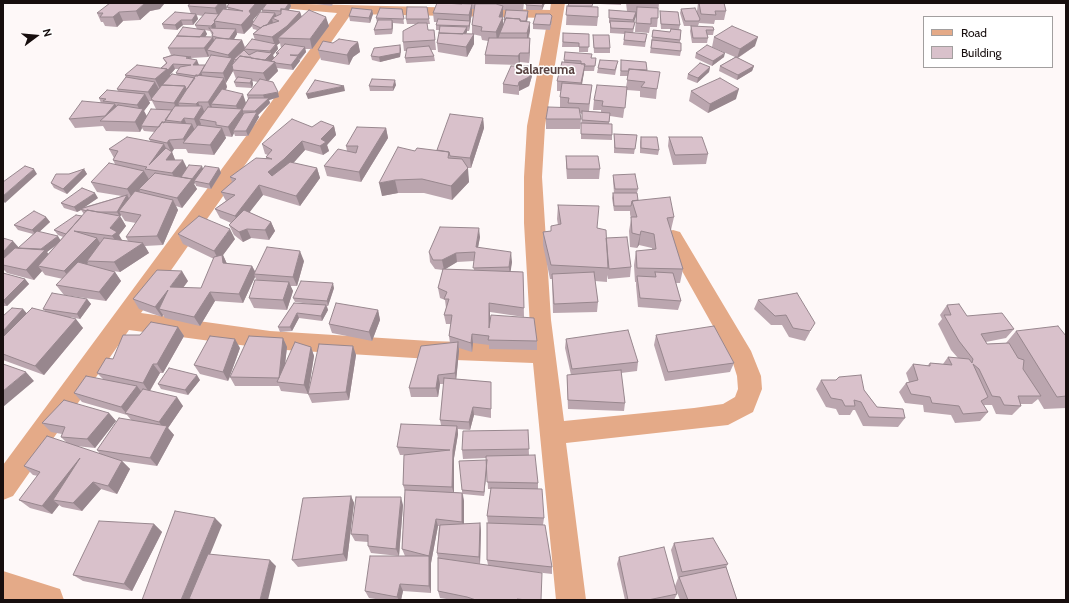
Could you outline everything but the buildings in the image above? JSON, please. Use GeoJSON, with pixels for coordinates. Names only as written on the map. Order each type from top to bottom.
{"type":"FeatureCollection","features":[{"type":"Feature","properties":{"kind":"street"},"geometry":{"type":"LineString","coordinates":[[270,3],[347,10],[558,9],[536,126],[533,177],[534,223],[544,354],[571,600]]}},
{"type":"Feature","properties":{"kind":"street"},"geometry":{"type":"LineString","coordinates":[[3,487],[347,10]]}},
{"type":"Feature","properties":{"kind":"street"},"geometry":{"type":"LineString","coordinates":[[552,433],[694,419],[728,414],[744,404],[750,389],[749,376],[743,358],[673,237]]}},
{"type":"Feature","properties":{"kind":"street"},"geometry":{"type":"LineString","coordinates":[[124,320],[270,340],[430,350],[544,354]]}},
{"type":"Feature","properties":{"kind":"street"},"geometry":{"type":"LineString","coordinates":[[3,586],[49,600]]}},
{"type":"Feature","properties":{"kind":"district","name":"Salareuma"},"geometry":{"type":"Point","coordinates":[545,70]}}]}
